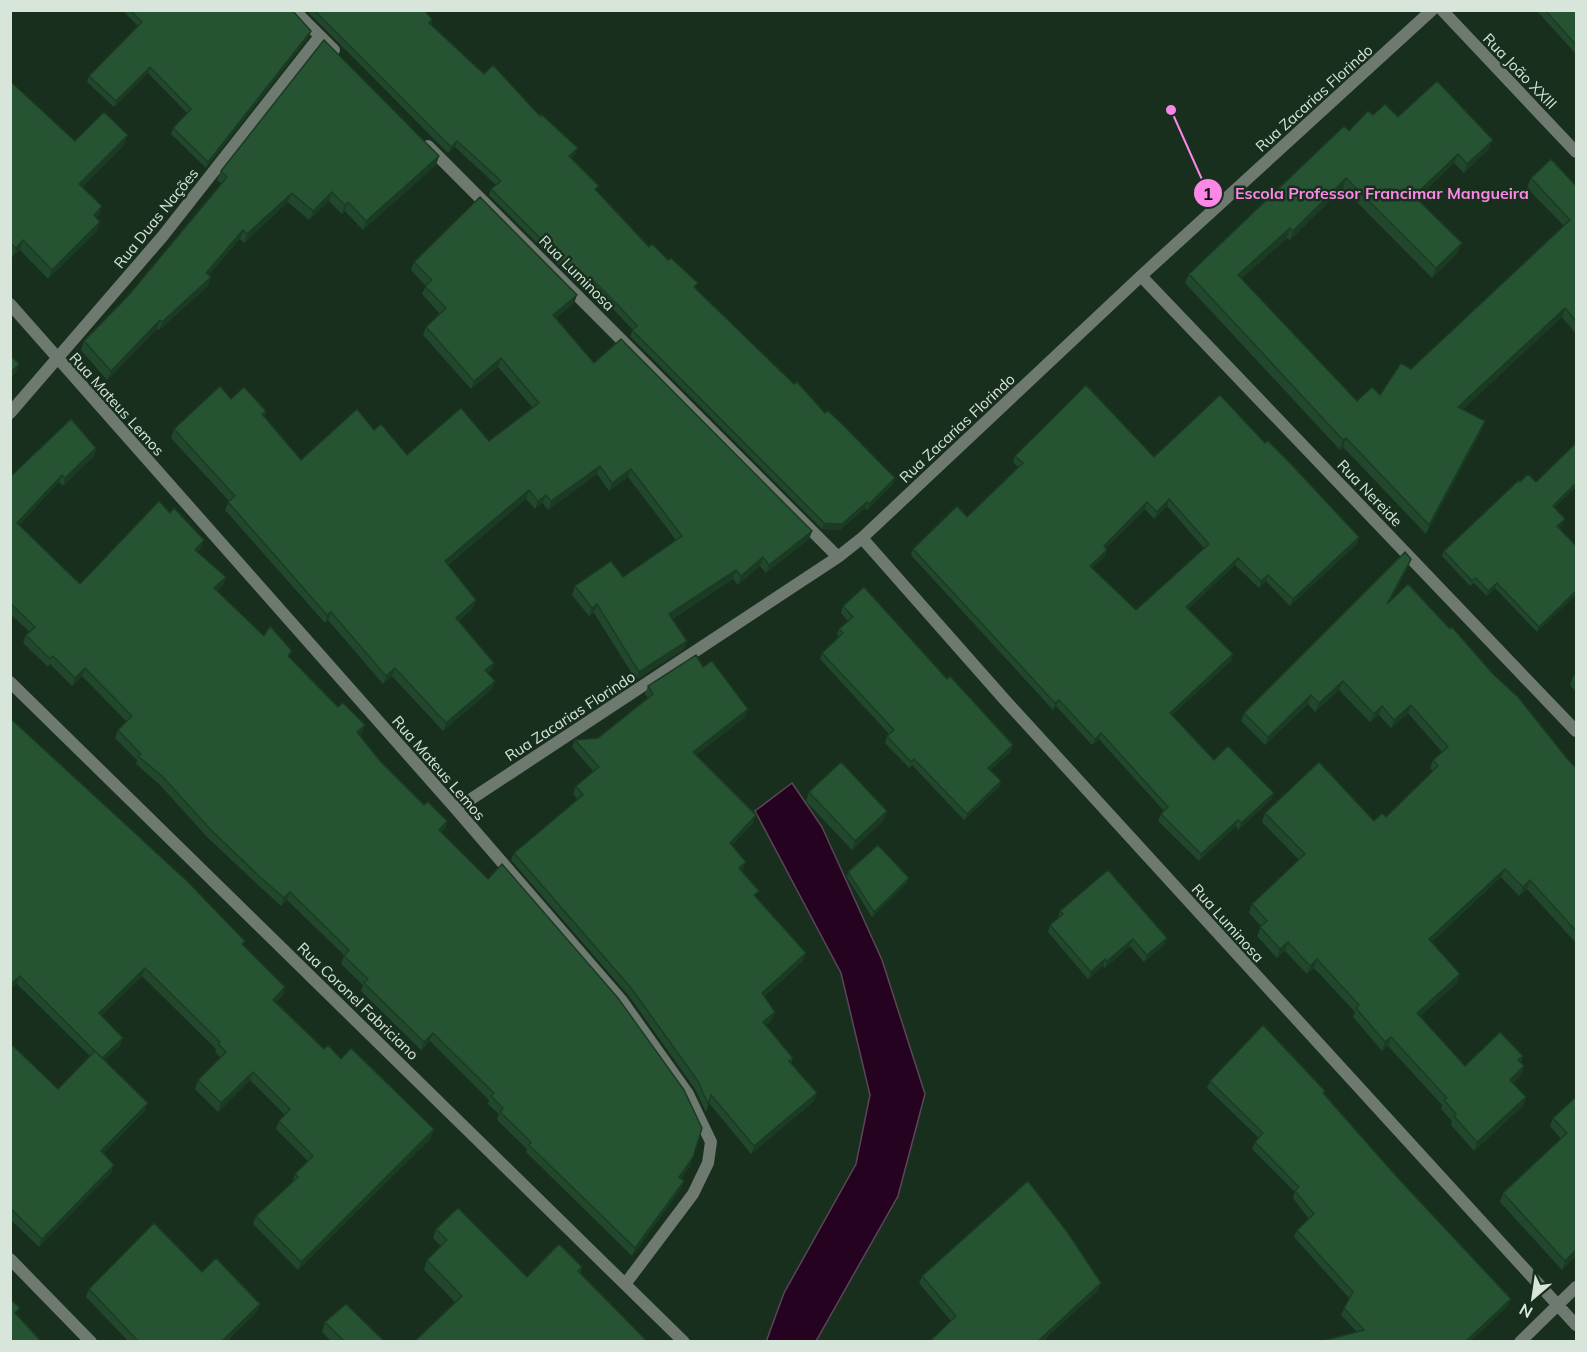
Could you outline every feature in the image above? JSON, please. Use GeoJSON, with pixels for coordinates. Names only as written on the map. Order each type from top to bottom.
{"type":"FeatureCollection","features":[{"type":"Feature","properties":{"kind":"street"},"geometry":{"type":"LineString","coordinates":[[294,10],[345,62]]}},
{"type":"Feature","properties":{"kind":"street","name":"Rua Zacarias Florindo"},"geometry":{"type":"LineString","coordinates":[[456,809],[838,557],[862,538],[1141,276],[1432,10]]}},
{"type":"Feature","properties":{"kind":"street","name":"Rua João XXIII"},"geometry":{"type":"LineString","coordinates":[[1442,10],[1576,152]]}},
{"type":"Feature","properties":{"kind":"street","name":"Rua Duas Nações"},"geometry":{"type":"LineString","coordinates":[[10,413],[58,361],[162,237],[320,36]]}},
{"type":"Feature","properties":{"kind":"street","name":"Rua Luminosa"},"geometry":{"type":"LineString","coordinates":[[420,137],[838,557]]}},
{"type":"Feature","properties":{"kind":"street","name":"Rua Nereide"},"geometry":{"type":"LineString","coordinates":[[1141,276],[1576,731]]}},
{"type":"Feature","properties":{"kind":"street","name":"Rua Mateus Lemos"},"geometry":{"type":"LineString","coordinates":[[10,304],[456,809],[622,1001],[688,1094],[709,1134],[711,1142],[708,1163],[693,1194],[626,1283]]}},
{"type":"Feature","properties":{"kind":"street","name":"Rua Luminosa"},"geometry":{"type":"LineString","coordinates":[[862,538],[1012,708],[1557,1307],[1576,1325]]}},
{"type":"Feature","properties":{"kind":"street","name":"Rua Coronel Fabriciano"},"geometry":{"type":"LineString","coordinates":[[10,682],[684,1341]]}},
{"type":"Feature","properties":{"kind":"street"},"geometry":{"type":"LineString","coordinates":[[10,1259],[91,1341]]}},
{"type":"Feature","properties":{"kind":"street"},"geometry":{"type":"LineString","coordinates":[[1520,1341],[1576,1287]]}},
{"type":"Feature","properties":{"kind":"shaded area"},"geometry":{"type":"Polygon","coordinates":[[[792,783],[822,827],[882,960],[925,1094],[898,1196],[816,1341],[766,1342],[784,1293],[856,1164],[870,1095],[841,973],[755,811],[792,783]]]}},
{"type":"Feature","properties":{"kind":"building"},"geometry":{"type":"Polygon","coordinates":[[[130,10],[292,10],[311,31],[208,162],[173,128],[191,109],[150,67],[116,101],[89,76],[142,22],[130,10]]]}},
{"type":"Feature","properties":{"kind":"building"},"geometry":{"type":"Polygon","coordinates":[[[314,10],[424,10],[432,19],[429,23],[484,74],[493,65],[540,116],[541,114],[578,148],[569,156],[599,186],[595,189],[649,247],[652,244],[668,260],[671,258],[698,283],[694,287],[794,384],[797,382],[825,413],[828,411],[840,422],[895,478],[869,504],[867,502],[842,524],[824,523],[632,330],[637,326],[617,304],[594,281],[588,286],[491,189],[501,181],[457,141],[451,147],[314,10]]]}},
{"type":"Feature","properties":{"kind":"building"},"geometry":{"type":"Polygon","coordinates":[[[1545,10],[1576,10],[1576,45],[1545,10]]]}},
{"type":"Feature","properties":{"kind":"building"},"geometry":{"type":"Polygon","coordinates":[[[324,40],[439,156],[366,221],[348,202],[345,205],[332,192],[313,211],[292,193],[247,234],[243,230],[206,273],[211,277],[162,322],[160,320],[111,371],[84,341],[128,296],[227,177],[221,171],[324,40]]]}},
{"type":"Feature","properties":{"kind":"building"},"geometry":{"type":"Polygon","coordinates":[[[10,81],[75,141],[104,112],[128,135],[79,184],[102,206],[94,215],[100,222],[52,270],[23,240],[16,248],[10,243],[10,81]]]}},
{"type":"Feature","properties":{"kind":"building"},"geometry":{"type":"Polygon","coordinates":[[[1437,81],[1493,140],[1467,164],[1458,154],[1414,196],[1462,243],[1436,268],[1346,178],[1293,231],[1290,228],[1238,275],[1357,401],[1372,387],[1380,395],[1401,363],[1411,369],[1570,220],[1531,178],[1551,159],[1576,186],[1576,321],[1565,308],[1458,407],[1485,421],[1429,525],[1346,438],[1343,440],[1189,274],[1344,126],[1349,131],[1368,111],[1373,115],[1385,104],[1398,117],[1437,81]]]}},
{"type":"Feature","properties":{"kind":"building"},"geometry":{"type":"Polygon","coordinates":[[[480,197],[577,295],[553,315],[594,363],[621,339],[812,531],[769,565],[763,557],[741,576],[736,570],[669,614],[687,641],[639,672],[597,604],[592,608],[575,586],[611,561],[623,577],[682,536],[631,469],[612,483],[600,466],[551,501],[546,495],[538,501],[529,490],[445,561],[476,600],[456,618],[494,663],[485,670],[495,681],[446,723],[395,668],[386,676],[331,612],[327,615],[228,502],[235,496],[174,429],[220,386],[231,399],[244,387],[266,411],[262,414],[301,460],[357,409],[374,430],[381,424],[407,455],[461,408],[489,441],[539,403],[501,358],[474,381],[426,327],[446,308],[425,286],[432,280],[414,262],[480,197]]]}},
{"type":"Feature","properties":{"kind":"building"},"geometry":{"type":"Polygon","coordinates":[[[10,355],[19,364],[10,373],[10,355]]]}},
{"type":"Feature","properties":{"kind":"building"},"geometry":{"type":"Polygon","coordinates":[[[1086,385],[1154,457],[1220,395],[1265,443],[1268,441],[1291,464],[1359,537],[1293,599],[1268,575],[1261,581],[1238,558],[1186,607],[1233,654],[1170,713],[1214,760],[1228,746],[1274,793],[1241,823],[1238,820],[1201,854],[1161,814],[1168,807],[1101,733],[1095,739],[1059,700],[1055,703],[913,549],[957,506],[967,517],[1023,463],[1015,456],[1086,385]],[[1169,499],[1157,512],[1147,502],[1104,546],[1107,550],[1090,566],[1136,610],[1209,544],[1169,499]]]}},
{"type":"Feature","properties":{"kind":"building"},"geometry":{"type":"Polygon","coordinates":[[[71,419],[96,448],[65,478],[62,475],[17,523],[80,584],[159,501],[170,513],[174,508],[204,540],[195,550],[226,577],[214,588],[264,636],[270,626],[292,651],[288,656],[338,707],[343,703],[365,725],[357,732],[380,761],[424,805],[428,802],[447,821],[439,830],[488,879],[502,864],[618,998],[684,1090],[702,1128],[693,1157],[679,1177],[684,1181],[635,1248],[529,1145],[531,1142],[500,1112],[503,1108],[491,1096],[494,1093],[433,1033],[424,1042],[364,983],[368,979],[344,956],[349,950],[290,892],[284,898],[259,876],[210,829],[163,777],[138,756],[141,754],[118,730],[132,716],[85,668],[75,678],[53,656],[50,659],[26,635],[35,627],[10,603],[10,477],[71,419]]]}},
{"type":"Feature","properties":{"kind":"building"},"geometry":{"type":"Polygon","coordinates":[[[1575,444],[1576,483],[1553,506],[1565,519],[1557,526],[1576,546],[1576,591],[1539,627],[1497,583],[1488,591],[1476,578],[1472,581],[1444,551],[1519,480],[1520,482],[1528,474],[1536,482],[1575,444]]]}},
{"type":"Feature","properties":{"kind":"building"},"geometry":{"type":"Polygon","coordinates":[[[1405,552],[1411,559],[1387,604],[1408,584],[1450,629],[1452,627],[1493,674],[1518,697],[1576,768],[1576,931],[1530,880],[1523,887],[1505,869],[1429,939],[1460,974],[1417,1013],[1465,1066],[1500,1032],[1523,1056],[1518,1060],[1524,1066],[1510,1080],[1526,1097],[1477,1142],[1454,1116],[1456,1114],[1444,1100],[1447,1098],[1391,1037],[1385,1042],[1356,1008],[1359,1005],[1317,959],[1310,966],[1288,942],[1280,949],[1260,927],[1267,921],[1252,904],[1305,854],[1265,813],[1319,762],[1374,821],[1382,813],[1386,817],[1438,766],[1433,760],[1448,747],[1411,705],[1394,720],[1382,706],[1374,714],[1343,681],[1319,703],[1311,695],[1268,737],[1244,713],[1405,552]]]}},
{"type":"Feature","properties":{"kind":"building"},"geometry":{"type":"Polygon","coordinates":[[[864,587],[947,679],[950,676],[1013,745],[988,768],[1001,781],[967,814],[914,759],[911,762],[887,736],[894,730],[822,653],[843,633],[839,629],[853,617],[843,606],[864,587]]]}},
{"type":"Feature","properties":{"kind":"building"},"geometry":{"type":"Polygon","coordinates":[[[696,655],[703,667],[712,661],[748,709],[693,752],[756,815],[730,843],[746,862],[739,868],[759,891],[754,895],[806,953],[762,993],[775,1012],[763,1022],[793,1058],[789,1061],[817,1093],[754,1146],[711,1095],[708,1104],[698,1081],[631,988],[514,853],[583,795],[576,786],[599,767],[575,740],[598,738],[653,694],[648,686],[696,655]]]}},
{"type":"Feature","properties":{"kind":"building"},"geometry":{"type":"Polygon","coordinates":[[[10,718],[187,881],[245,941],[242,944],[285,987],[273,1000],[324,1049],[328,1045],[341,1059],[351,1048],[434,1129],[301,1262],[256,1216],[298,1177],[295,1174],[313,1156],[279,1121],[290,1109],[253,1072],[221,1103],[198,1080],[226,1052],[218,1044],[220,1042],[145,968],[99,1013],[123,1038],[102,1058],[20,976],[10,985],[10,718]]]}},
{"type":"Feature","properties":{"kind":"building"},"geometry":{"type":"Polygon","coordinates":[[[841,762],[887,811],[855,841],[809,792],[841,762]]]}},
{"type":"Feature","properties":{"kind":"building"},"geometry":{"type":"Polygon","coordinates":[[[878,845],[909,878],[874,912],[848,872],[878,845]]]}},
{"type":"Feature","properties":{"kind":"building"},"geometry":{"type":"Polygon","coordinates":[[[1108,870],[1167,938],[1147,955],[1133,939],[1091,972],[1050,925],[1063,914],[1060,911],[1108,870]]]}},
{"type":"Feature","properties":{"kind":"building"},"geometry":{"type":"Polygon","coordinates":[[[1263,1025],[1325,1091],[1323,1093],[1397,1177],[1511,1299],[1466,1341],[1322,1341],[1364,1330],[1344,1308],[1353,1292],[1297,1230],[1314,1214],[1295,1191],[1299,1187],[1255,1142],[1263,1133],[1210,1081],[1263,1025]]]}},
{"type":"Feature","properties":{"kind":"building"},"geometry":{"type":"Polygon","coordinates":[[[10,1043],[58,1089],[95,1051],[148,1103],[101,1151],[114,1165],[42,1239],[10,1208],[10,1043]]]}},
{"type":"Feature","properties":{"kind":"building"},"geometry":{"type":"Polygon","coordinates":[[[1576,1097],[1576,1250],[1565,1261],[1503,1193],[1567,1133],[1553,1118],[1576,1097]]]}},
{"type":"Feature","properties":{"kind":"building"},"geometry":{"type":"Polygon","coordinates":[[[1028,1181],[1068,1233],[1101,1283],[1038,1341],[930,1341],[956,1316],[922,1276],[1028,1181]]]}},
{"type":"Feature","properties":{"kind":"building"},"geometry":{"type":"Polygon","coordinates":[[[458,1208],[527,1277],[559,1244],[582,1267],[578,1271],[645,1339],[643,1341],[415,1341],[462,1296],[427,1260],[447,1240],[436,1229],[458,1208]]]}},
{"type":"Feature","properties":{"kind":"building"},"geometry":{"type":"Polygon","coordinates":[[[154,1223],[202,1272],[216,1258],[260,1304],[222,1341],[138,1341],[89,1289],[154,1223]]]}},
{"type":"Feature","properties":{"kind":"building"},"geometry":{"type":"Polygon","coordinates":[[[10,1299],[20,1308],[15,1313],[39,1339],[37,1341],[10,1341],[10,1299]]]}},
{"type":"Feature","properties":{"kind":"building"},"geometry":{"type":"Polygon","coordinates":[[[346,1304],[384,1341],[344,1341],[325,1322],[346,1304]]]}},
{"type":"Feature","properties":{"kind":"place","name":"Escola Professor Francimar Mangueira"},"geometry":{"type":"Point","coordinates":[1171,110]}}]}
